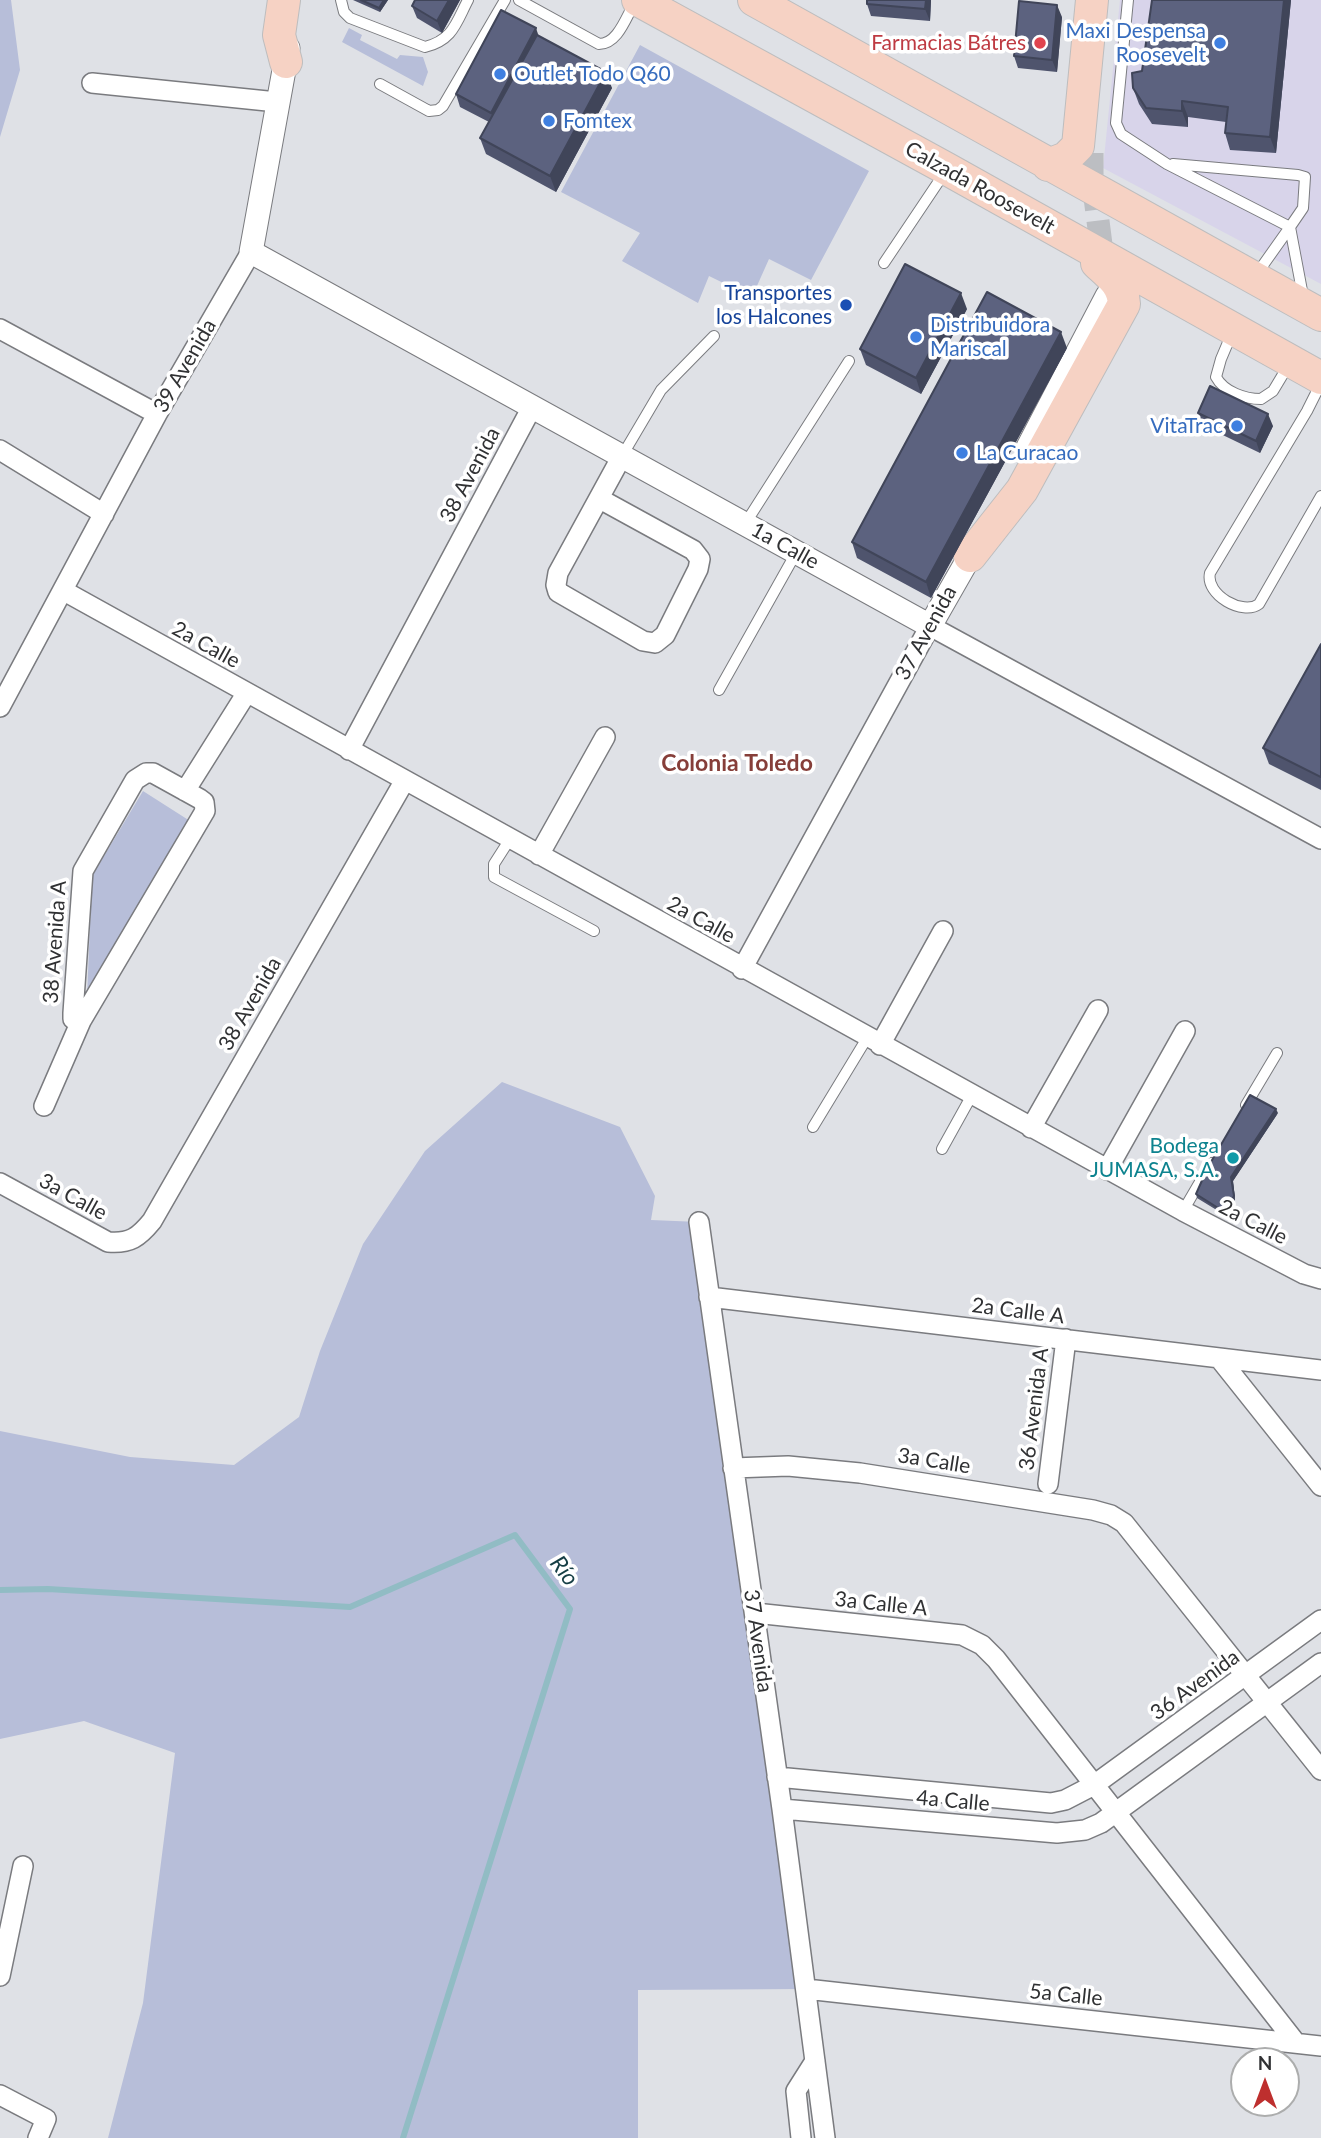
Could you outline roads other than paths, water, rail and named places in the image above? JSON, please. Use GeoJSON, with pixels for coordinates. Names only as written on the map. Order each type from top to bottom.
{"type":"FeatureCollection","features":[{"type":"Feature","properties":{"kind":"highway"},"geometry":{"type":"LineString","coordinates":[[284,0],[279,35],[286,62]]}},
{"type":"Feature","properties":{"kind":"highway","name":"Calzada Roosevelt"},"geometry":{"type":"LineString","coordinates":[[637,0],[947,169],[1321,380]]}},
{"type":"Feature","properties":{"kind":"highway"},"geometry":{"type":"LineString","coordinates":[[754,0],[1313,311]]}},
{"type":"Feature","properties":{"kind":"highway"},"geometry":{"type":"LineString","coordinates":[[1048,164],[1066,158],[1078,146],[1092,0]]}},
{"type":"Feature","properties":{"kind":"highway"},"geometry":{"type":"LineString","coordinates":[[970,556],[1022,490],[1124,304],[1124,293],[1117,282],[1076,243]]}},
{"type":"Feature","properties":{"kind":"street","name":"39 Avenida"},"geometry":{"type":"LineString","coordinates":[[0,708],[157,414],[251,252],[295,0]]}},
{"type":"Feature","properties":{"kind":"street"},"geometry":{"type":"LineString","coordinates":[[1092,153],[1104,0]]}},
{"type":"Feature","properties":{"kind":"street"},"geometry":{"type":"LineString","coordinates":[[92,83],[277,102]]}},
{"type":"Feature","properties":{"kind":"street","name":"1a Calle"},"geometry":{"type":"LineString","coordinates":[[251,252],[1321,839]]}},
{"type":"Feature","properties":{"kind":"street","name":"37 Avenida"},"geometry":{"type":"LineString","coordinates":[[742,969],[970,556],[1107,296]]}},
{"type":"Feature","properties":{"kind":"street"},"geometry":{"type":"LineString","coordinates":[[0,329],[157,414]]}},
{"type":"Feature","properties":{"kind":"street","name":"38 Avenida"},"geometry":{"type":"LineString","coordinates":[[349,750],[532,407]]}},
{"type":"Feature","properties":{"kind":"street"},"geometry":{"type":"LineString","coordinates":[[0,450],[103,514]]}},
{"type":"Feature","properties":{"kind":"street"},"geometry":{"type":"LineString","coordinates":[[600,499],[694,550],[700,559],[698,569],[665,635],[655,643],[643,641],[558,592],[555,585],[558,573],[622,456]]}},
{"type":"Feature","properties":{"kind":"street","name":"2a Calle"},"geometry":{"type":"LineString","coordinates":[[64,591],[1107,1170],[1304,1274],[1321,1279]]}},
{"type":"Feature","properties":{"kind":"street"},"geometry":{"type":"LineString","coordinates":[[185,791],[246,694]]}},
{"type":"Feature","properties":{"kind":"street"},"geometry":{"type":"LineString","coordinates":[[539,855],[604,737]]}},
{"type":"Feature","properties":{"kind":"street","name":"38 Avenida A"},"geometry":{"type":"LineString","coordinates":[[153,773],[185,791],[204,802],[205,811],[81,1021],[73,1019],[83,871],[135,780],[141,775],[153,773]]}},
{"type":"Feature","properties":{"kind":"street","name":"38 Avenida"},"geometry":{"type":"LineString","coordinates":[[126,1243],[142,1233],[152,1221],[405,780]]}},
{"type":"Feature","properties":{"kind":"street"},"geometry":{"type":"LineString","coordinates":[[874,1041],[943,932]]}},
{"type":"Feature","properties":{"kind":"street"},"geometry":{"type":"LineString","coordinates":[[1031,1128],[1098,1010]]}},
{"type":"Feature","properties":{"kind":"street"},"geometry":{"type":"LineString","coordinates":[[44,1105],[81,1021]]}},
{"type":"Feature","properties":{"kind":"street"},"geometry":{"type":"LineString","coordinates":[[1107,1170],[1185,1031]]}},
{"type":"Feature","properties":{"kind":"street","name":"3a Calle"},"geometry":{"type":"LineString","coordinates":[[0,1183],[91,1235],[108,1242],[126,1243]]}},
{"type":"Feature","properties":{"kind":"street","name":"37 Avenida"},"geometry":{"type":"LineString","coordinates":[[699,1222],[782,1809],[825,2138]]}},
{"type":"Feature","properties":{"kind":"street","name":"2a Calle A"},"geometry":{"type":"LineString","coordinates":[[709,1297],[1321,1370]]}},
{"type":"Feature","properties":{"kind":"street","name":"36 Avenida A"},"geometry":{"type":"LineString","coordinates":[[1048,1484],[1066,1339]]}},
{"type":"Feature","properties":{"kind":"street"},"geometry":{"type":"LineString","coordinates":[[1219,1358],[1321,1486]]}},
{"type":"Feature","properties":{"kind":"street","name":"3a Calle"},"geometry":{"type":"LineString","coordinates":[[733,1468],[788,1466],[860,1473],[1111,1515],[1124,1523],[1247,1676]]}},
{"type":"Feature","properties":{"kind":"street","name":"3a Calle A"},"geometry":{"type":"LineString","coordinates":[[755,1613],[962,1635],[982,1645],[996,1659],[1296,2043]]}},
{"type":"Feature","properties":{"kind":"street","name":"36 Avenida"},"geometry":{"type":"LineString","coordinates":[[1094,1785],[1321,1620]]}},
{"type":"Feature","properties":{"kind":"street"},"geometry":{"type":"LineString","coordinates":[[1115,1813],[1321,1663]]}},
{"type":"Feature","properties":{"kind":"street"},"geometry":{"type":"LineString","coordinates":[[1247,1676],[1321,1770]]}},
{"type":"Feature","properties":{"kind":"street","name":"4a Calle"},"geometry":{"type":"LineString","coordinates":[[777,1777],[1051,1802],[1065,1800],[1094,1785]]}},
{"type":"Feature","properties":{"kind":"street","name":"4a Calle"},"geometry":{"type":"LineString","coordinates":[[782,1809],[1058,1833],[1085,1830],[1115,1813]]}},
{"type":"Feature","properties":{"kind":"street"},"geometry":{"type":"LineString","coordinates":[[0,1976],[23,1866]]}},
{"type":"Feature","properties":{"kind":"street","name":"5a Calle"},"geometry":{"type":"LineString","coordinates":[[806,1989],[1321,2046]]}},
{"type":"Feature","properties":{"kind":"street"},"geometry":{"type":"LineString","coordinates":[[801,2138],[796,2093],[815,2061]]}},
{"type":"Feature","properties":{"kind":"street"},"geometry":{"type":"LineString","coordinates":[[0,2095],[45,2117],[43,2129]]}},
{"type":"Feature","properties":{"kind":"lane"},"geometry":{"type":"LineString","coordinates":[[341,0],[344,12],[350,18],[425,47],[437,44],[450,35],[468,0]]}},
{"type":"Feature","properties":{"kind":"lane"},"geometry":{"type":"LineString","coordinates":[[380,84],[429,111],[438,110],[446,101],[505,0]]}},
{"type":"Feature","properties":{"kind":"lane"},"geometry":{"type":"LineString","coordinates":[[519,0],[599,44],[606,44],[614,39],[637,0]]}},
{"type":"Feature","properties":{"kind":"lane"},"geometry":{"type":"LineString","coordinates":[[1129,0],[1117,107],[1118,130],[1167,164],[1290,227],[1313,311]]}},
{"type":"Feature","properties":{"kind":"lane"},"geometry":{"type":"LineString","coordinates":[[1167,164],[1298,174],[1305,177],[1303,208],[1254,278]]}},
{"type":"Feature","properties":{"kind":"lane"},"geometry":{"type":"LineString","coordinates":[[884,263],[947,169]]}},
{"type":"Feature","properties":{"kind":"lane"},"geometry":{"type":"LineString","coordinates":[[1234,329],[1216,377],[1227,389],[1245,397],[1261,399],[1273,391],[1291,361]]}},
{"type":"Feature","properties":{"kind":"lane"},"geometry":{"type":"LineString","coordinates":[[622,456],[661,390],[714,336]]}},
{"type":"Feature","properties":{"kind":"lane"},"geometry":{"type":"LineString","coordinates":[[745,524],[849,361]]}},
{"type":"Feature","properties":{"kind":"lane"},"geometry":{"type":"LineString","coordinates":[[1321,380],[1307,411],[1210,573],[1209,584],[1212,590],[1228,602],[1246,609],[1259,604],[1321,496]]}},
{"type":"Feature","properties":{"kind":"lane"},"geometry":{"type":"LineString","coordinates":[[719,690],[796,552]]}},
{"type":"Feature","properties":{"kind":"lane"},"geometry":{"type":"LineString","coordinates":[[510,839],[494,864],[494,877],[594,932]]}},
{"type":"Feature","properties":{"kind":"lane"},"geometry":{"type":"LineString","coordinates":[[813,1127],[874,1041]]}},
{"type":"Feature","properties":{"kind":"lane"},"geometry":{"type":"LineString","coordinates":[[1244,1109],[1277,1053]]}},
{"type":"Feature","properties":{"kind":"lane"},"geometry":{"type":"LineString","coordinates":[[942,1149],[972,1095]]}},
{"type":"Feature","properties":{"kind":"lane"},"geometry":{"type":"LineString","coordinates":[[1183,1211],[1216,1154]]}},
{"type":"Feature","properties":{"kind":"waterway","name":"Río"},"geometry":{"type":"LineString","coordinates":[[0,1590],[48,1589],[350,1607],[515,1535],[570,1609],[403,2138]]}},
{"type":"Feature","properties":{"kind":"tunnel"},"geometry":{"type":"LineString","coordinates":[[1092,153],[1092,174],[1104,268]]}},
{"type":"Feature","properties":{"kind":"place","name":"Farmacias Bátres"},"geometry":{"type":"Point","coordinates":[1040,43]}},
{"type":"Feature","properties":{"kind":"place","name":"Maxi Despensa Roosevelt"},"geometry":{"type":"Point","coordinates":[1220,43]}},
{"type":"Feature","properties":{"kind":"place","name":"Outlet Todo Q60"},"geometry":{"type":"Point","coordinates":[500,74]}},
{"type":"Feature","properties":{"kind":"place","name":"Fomtex"},"geometry":{"type":"Point","coordinates":[549,121]}},
{"type":"Feature","properties":{"kind":"place","name":"Transportes los Halcones"},"geometry":{"type":"Point","coordinates":[846,305]}},
{"type":"Feature","properties":{"kind":"place","name":"Distribuidora Mariscal"},"geometry":{"type":"Point","coordinates":[916,337]}},
{"type":"Feature","properties":{"kind":"place","name":"VitaTrac"},"geometry":{"type":"Point","coordinates":[1237,426]}},
{"type":"Feature","properties":{"kind":"place","name":"La Curacao"},"geometry":{"type":"Point","coordinates":[962,453]}},
{"type":"Feature","properties":{"kind":"place","name":"Bodega JUMASA, S.A."},"geometry":{"type":"Point","coordinates":[1233,1158]}},
{"type":"Feature","properties":{"kind":"district","name":"Colonia Toledo"},"geometry":{"type":"Point","coordinates":[737,764]}}]}
